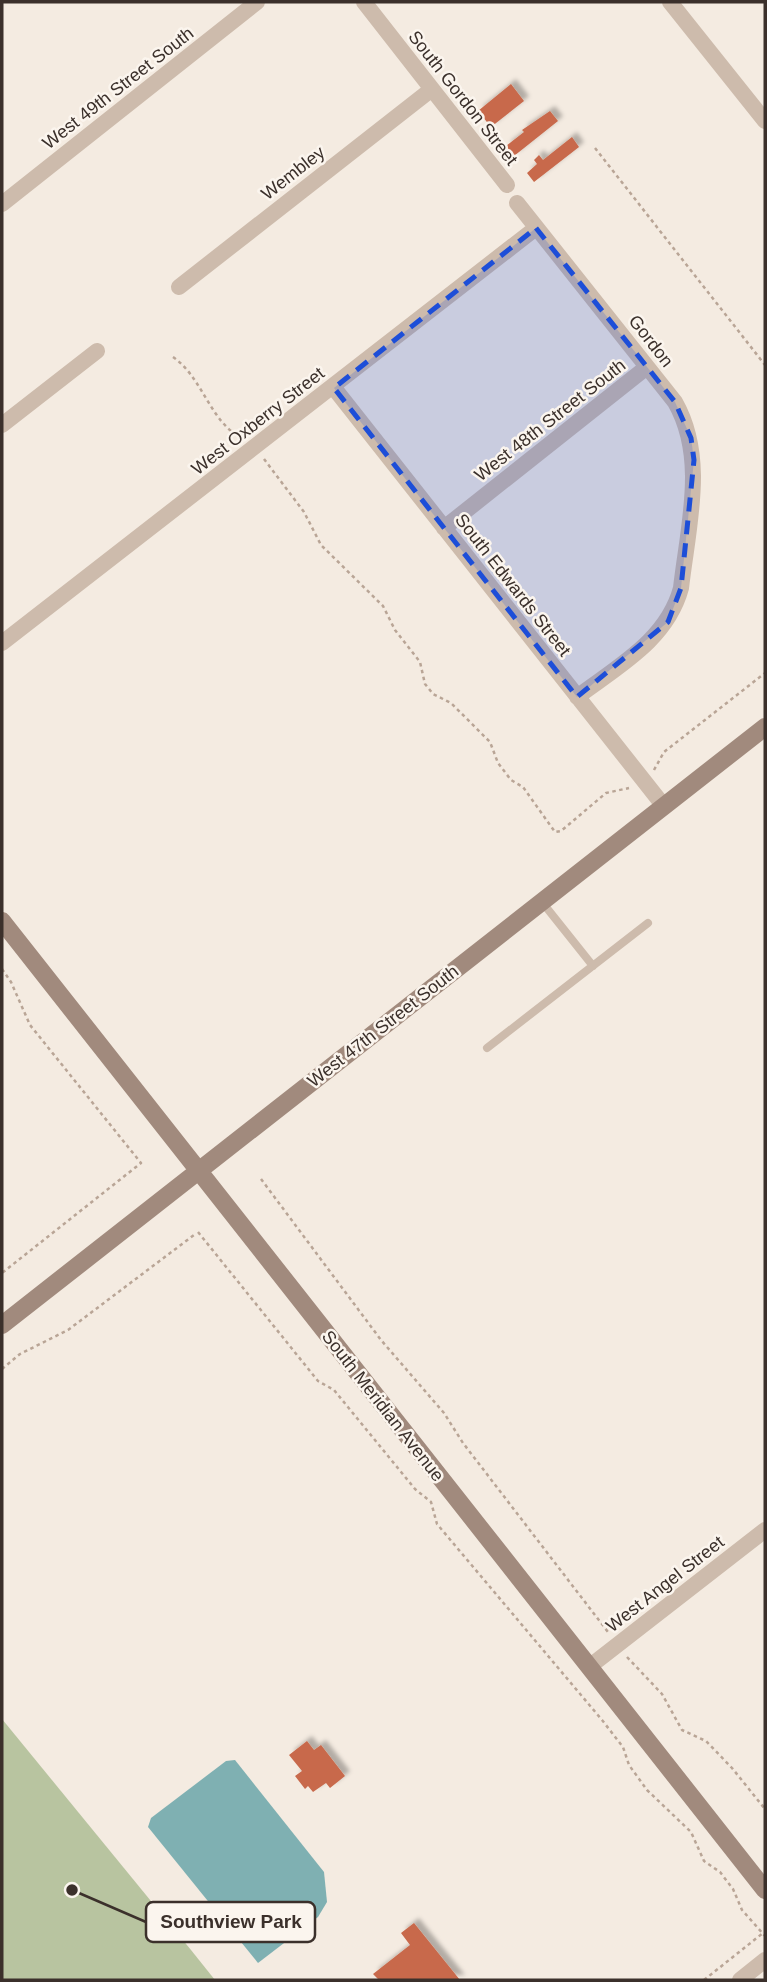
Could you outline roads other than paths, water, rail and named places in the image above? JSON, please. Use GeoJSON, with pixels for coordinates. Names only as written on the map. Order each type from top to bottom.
{"type":"FeatureCollection","features":[{"type":"Feature","properties":{"kind":"main road","name":"West 47th Street South"},"geometry":{"type":"LineString","coordinates":[[2,1325],[765,727]]}},
{"type":"Feature","properties":{"kind":"main road","name":"South Meridian Avenue"},"geometry":{"type":"LineString","coordinates":[[2,921],[765,1891]]}},
{"type":"Feature","properties":{"kind":"street","name":"West 49th Street South"},"geometry":{"type":"LineString","coordinates":[[2,204],[257,2]]}},
{"type":"Feature","properties":{"kind":"street","name":"South Gordon Street"},"geometry":{"type":"LineString","coordinates":[[364,2],[507,185]]}},
{"type":"Feature","properties":{"kind":"street"},"geometry":{"type":"LineString","coordinates":[[670,2],[765,121]]}},
{"type":"Feature","properties":{"kind":"street","name":"Wembley"},"geometry":{"type":"LineString","coordinates":[[179,287],[432,89]]}},
{"type":"Feature","properties":{"kind":"street"},"geometry":{"type":"LineString","coordinates":[[517,203],[536,228]]}},
{"type":"Feature","properties":{"kind":"street","name":"Gordon"},"geometry":{"type":"LineString","coordinates":[[536,228],[675,402],[691,438],[694,460],[681,588],[668,622],[656,636],[578,697]]}},
{"type":"Feature","properties":{"kind":"street","name":"West Oxberry Street"},"geometry":{"type":"LineString","coordinates":[[2,643],[334,388],[536,228]]}},
{"type":"Feature","properties":{"kind":"street"},"geometry":{"type":"LineString","coordinates":[[2,425],[97,351]]}},
{"type":"Feature","properties":{"kind":"street","name":"West 48th Street South"},"geometry":{"type":"LineString","coordinates":[[444,528],[647,368]]}},
{"type":"Feature","properties":{"kind":"street","name":"South Edwards Street"},"geometry":{"type":"LineString","coordinates":[[334,388],[663,806]]}},
{"type":"Feature","properties":{"kind":"street","name":"West Angel Street"},"geometry":{"type":"LineString","coordinates":[[589,1667],[765,1530]]}},
{"type":"Feature","properties":{"kind":"street"},"geometry":{"type":"LineString","coordinates":[[740,1980],[765,1960]]}},
{"type":"Feature","properties":{"kind":"lane"},"geometry":{"type":"LineString","coordinates":[[542,902],[593,966]]}},
{"type":"Feature","properties":{"kind":"lane"},"geometry":{"type":"LineString","coordinates":[[487,1048],[648,923]]}},
{"type":"Feature","properties":{"kind":"water"},"geometry":{"type":"Polygon","coordinates":[[[235,1760],[324,1872],[327,1902],[318,1917],[258,1963],[148,1827],[151,1818],[226,1761],[235,1760]]]}},
{"type":"Feature","properties":{"kind":"place","name":"Southview Park"},"geometry":{"type":"Point","coordinates":[72,1890]}}]}
